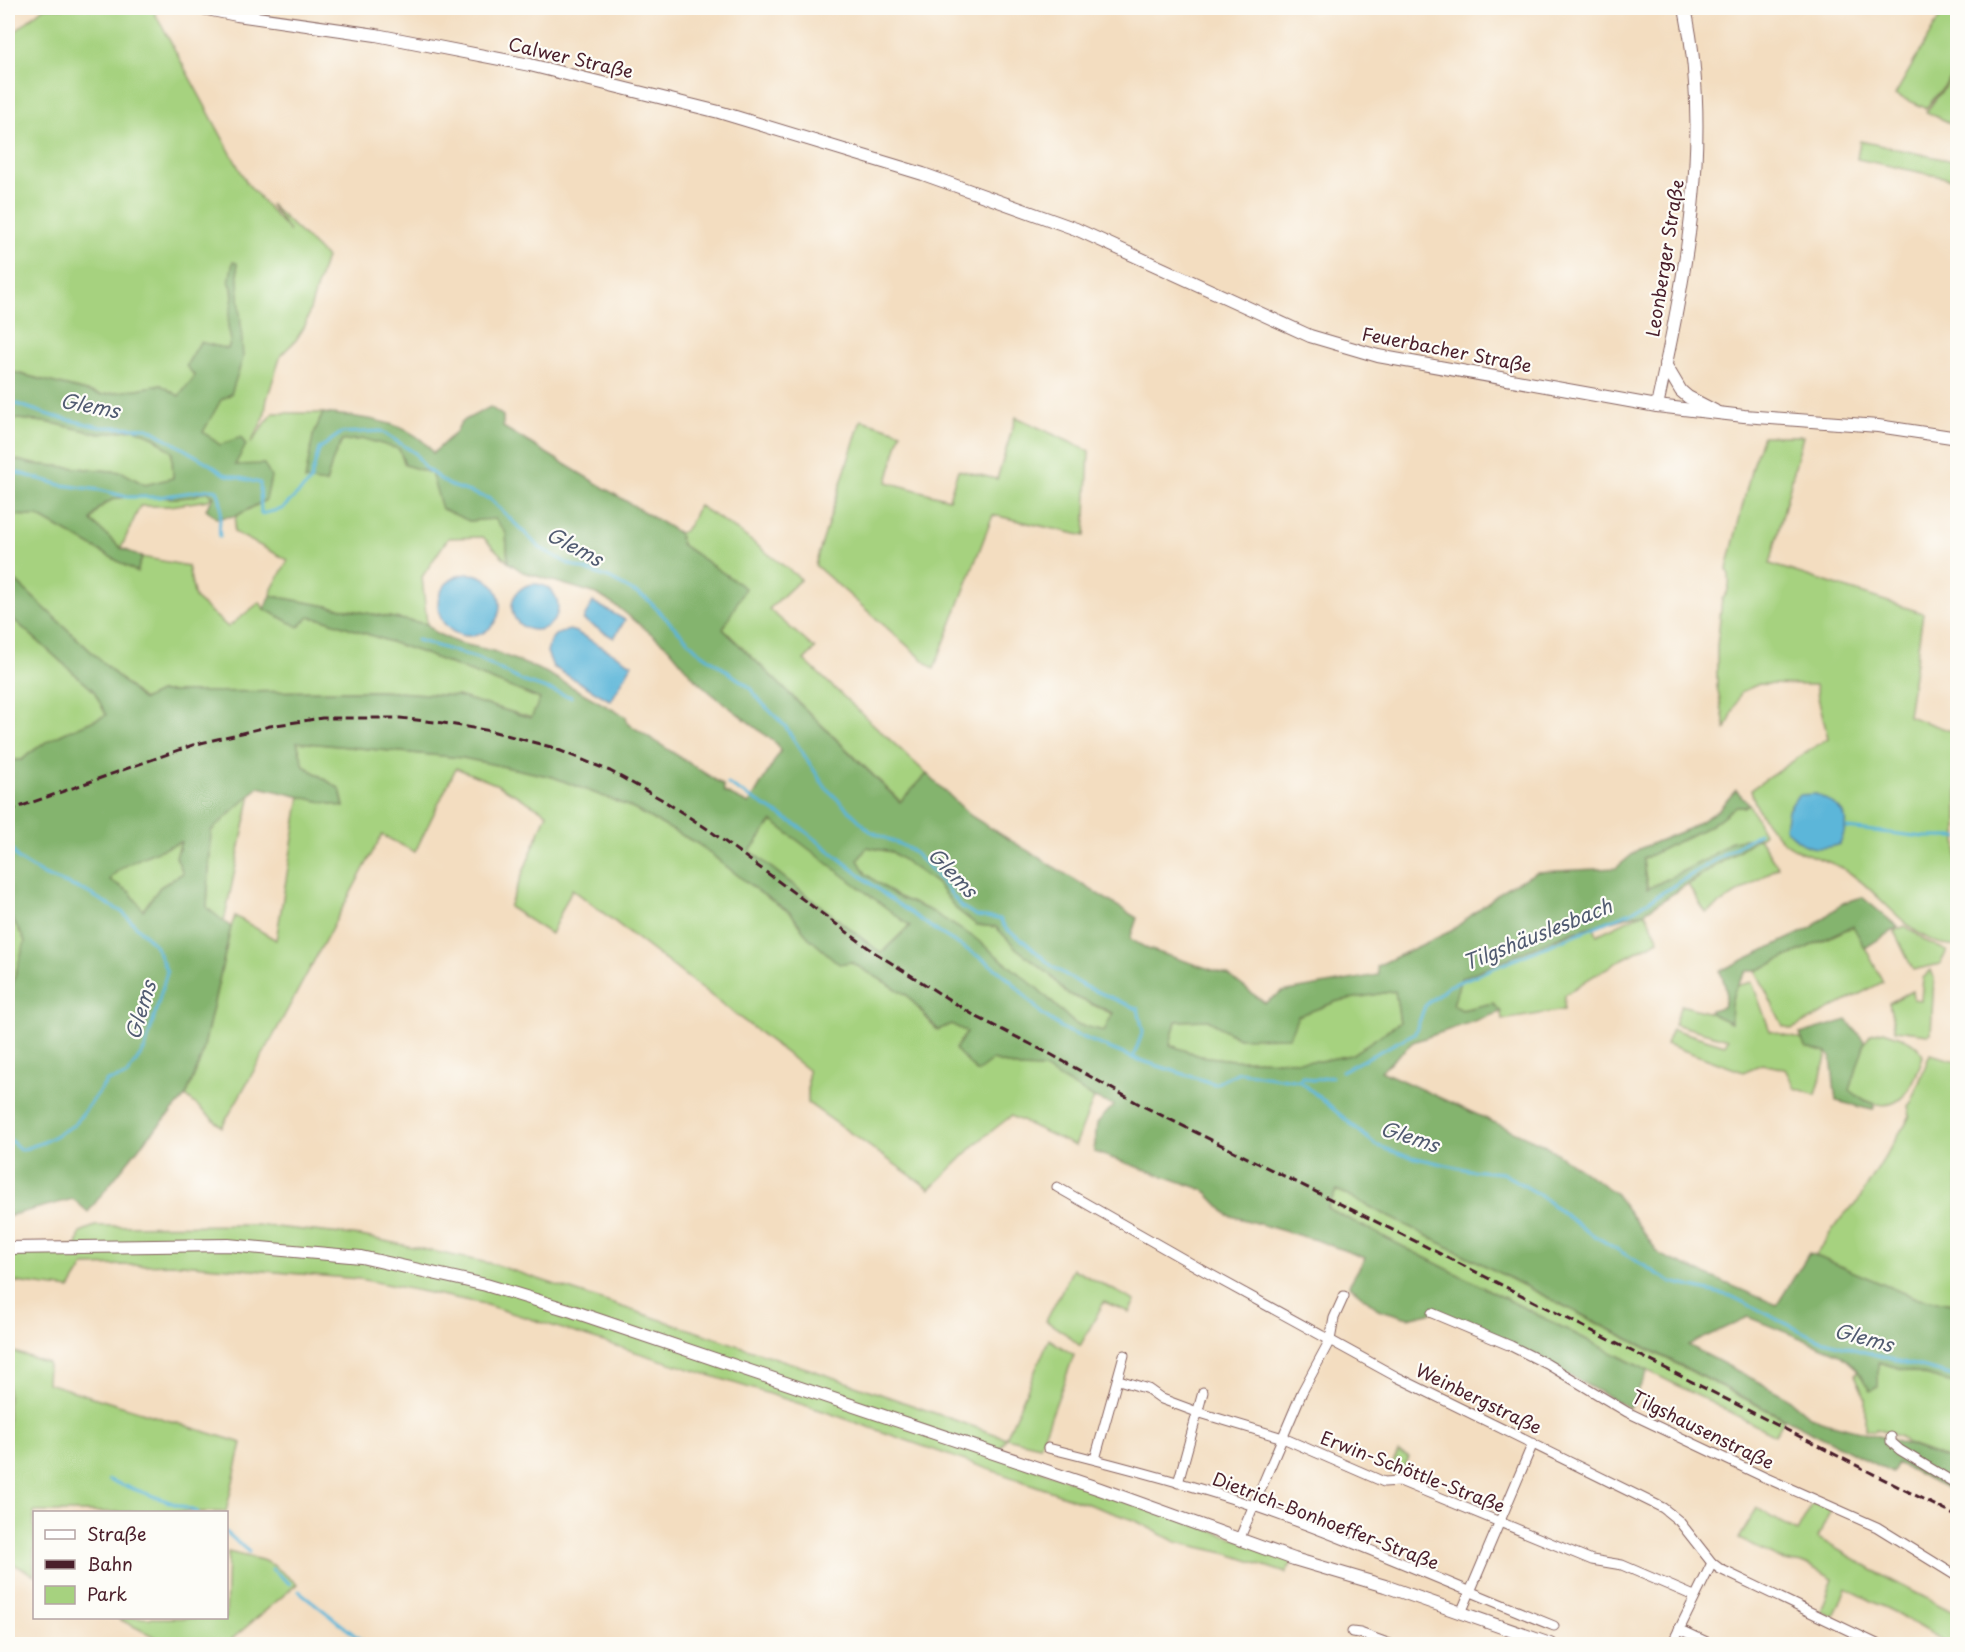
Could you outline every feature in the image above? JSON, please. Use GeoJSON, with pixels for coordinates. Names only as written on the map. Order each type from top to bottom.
{"type":"FeatureCollection","features":[{"type":"Feature","properties":{"kind":"main road","name":"Calwer Straße"},"geometry":{"type":"LineString","coordinates":[[202,8],[376,35],[530,65],[719,112],[923,174]]}},
{"type":"Feature","properties":{"kind":"main road","name":"Leonberger Straße"},"geometry":{"type":"LineString","coordinates":[[1657,406],[1689,242],[1696,170],[1695,87],[1685,8]]}},
{"type":"Feature","properties":{"kind":"main road","name":"Feuerbacher Straße"},"geometry":{"type":"LineString","coordinates":[[923,174],[1076,228],[1310,336],[1378,356],[1657,406],[1878,426],[1958,438]]}},
{"type":"Feature","properties":{"kind":"main road"},"geometry":{"type":"LineString","coordinates":[[1665,364],[1681,391],[1718,413]]}},
{"type":"Feature","properties":{"kind":"main road"},"geometry":{"type":"LineString","coordinates":[[8,1248],[228,1245],[362,1257],[486,1285],[592,1318],[1100,1489],[1294,1559],[1385,1586],[1550,1644]]}},
{"type":"Feature","properties":{"kind":"street","name":"Weinbergstraße"},"geometry":{"type":"LineString","coordinates":[[1057,1187],[1397,1377],[1663,1508],[1679,1521],[1712,1563],[1877,1644]]}},
{"type":"Feature","properties":{"kind":"street"},"geometry":{"type":"LineString","coordinates":[[1239,1540],[1302,1392],[1330,1340],[1334,1318],[1344,1296]]}},
{"type":"Feature","properties":{"kind":"street","name":"Tilgshausenstraße"},"geometry":{"type":"LineString","coordinates":[[1432,1313],[1511,1346],[1547,1364],[1633,1415],[1877,1527],[1958,1577]]}},
{"type":"Feature","properties":{"kind":"street"},"geometry":{"type":"LineString","coordinates":[[1095,1459],[1119,1380],[1124,1355]]}},
{"type":"Feature","properties":{"kind":"street","name":"Erwin-Schöttle-Straße"},"geometry":{"type":"LineString","coordinates":[[1119,1380],[1148,1389],[1162,1399],[1197,1412],[1283,1438],[1384,1482],[1400,1481],[1592,1560],[1622,1565],[1694,1596]]}},
{"type":"Feature","properties":{"kind":"street"},"geometry":{"type":"LineString","coordinates":[[1178,1483],[1203,1392]]}},
{"type":"Feature","properties":{"kind":"street"},"geometry":{"type":"LineString","coordinates":[[1892,1437],[1891,1442],[1900,1450],[1958,1485]]}},
{"type":"Feature","properties":{"kind":"street"},"geometry":{"type":"LineString","coordinates":[[1461,1613],[1533,1443]]}},
{"type":"Feature","properties":{"kind":"street","name":"Dietrich-Bonhoeffer-Straße"},"geometry":{"type":"LineString","coordinates":[[1048,1448],[1095,1459],[1253,1506],[1554,1626]]}},
{"type":"Feature","properties":{"kind":"street"},"geometry":{"type":"LineString","coordinates":[[1671,1644],[1712,1563]]}},
{"type":"Feature","properties":{"kind":"street"},"geometry":{"type":"LineString","coordinates":[[1678,1629],[1711,1644]]}},
{"type":"Feature","properties":{"kind":"street"},"geometry":{"type":"LineString","coordinates":[[1352,1632],[1390,1644]]}},
{"type":"Feature","properties":{"kind":"green space"},"geometry":{"type":"Polygon","coordinates":[[[43,8],[152,8],[247,183],[290,232],[270,204],[326,257],[305,326],[296,340],[281,355],[267,399],[264,418],[250,444],[273,413],[323,413],[313,436],[326,483],[333,459],[342,441],[365,439],[399,449],[405,465],[431,473],[469,521],[495,518],[506,533],[508,562],[483,537],[448,538],[422,577],[427,624],[271,596],[272,589],[288,560],[234,532],[236,516],[266,500],[220,445],[203,432],[243,358],[232,286],[233,302],[229,329],[232,337],[228,349],[195,376],[179,397],[161,385],[102,395],[8,371],[8,38],[43,8]]]}},
{"type":"Feature","properties":{"kind":"green space"},"geometry":{"type":"Polygon","coordinates":[[[1945,8],[1957,8],[1957,126],[1926,112],[1953,76],[1926,108],[1895,95],[1945,8]]]}},
{"type":"Feature","properties":{"kind":"green space"},"geometry":{"type":"Polygon","coordinates":[[[1860,141],[1957,162],[1957,180],[1857,159],[1860,141]]]}},
{"type":"Feature","properties":{"kind":"green space"},"geometry":{"type":"Polygon","coordinates":[[[233,262],[237,263],[243,358],[231,394],[221,400],[203,432],[220,445],[241,437],[246,445],[235,465],[264,464],[271,477],[266,500],[236,516],[216,518],[206,509],[214,497],[207,491],[189,497],[134,496],[109,502],[99,509],[91,521],[121,548],[142,557],[137,572],[38,516],[8,515],[8,458],[33,464],[122,472],[145,485],[173,478],[172,452],[154,437],[135,429],[100,434],[52,423],[10,418],[8,416],[8,371],[102,395],[161,385],[179,396],[195,376],[186,366],[200,342],[228,349],[230,339],[228,320],[233,293],[229,282],[233,262]]]}},
{"type":"Feature","properties":{"kind":"green space"},"geometry":{"type":"Polygon","coordinates":[[[490,407],[503,416],[503,427],[679,533],[681,544],[745,588],[723,629],[900,802],[927,774],[971,816],[1137,918],[1130,939],[1148,949],[1228,975],[1265,1003],[1282,992],[1378,975],[1377,966],[1451,931],[1506,888],[1537,872],[1616,868],[1639,849],[1690,828],[1717,811],[1736,790],[1749,804],[1744,807],[1735,807],[1711,825],[1643,859],[1647,889],[1707,859],[1732,841],[1759,837],[1645,912],[1571,932],[1461,978],[1453,1005],[1462,1010],[1493,1003],[1501,1012],[1413,1042],[1381,1071],[1546,1146],[1615,1193],[1660,1255],[1777,1305],[1809,1253],[1913,1297],[1957,1305],[1957,1384],[1878,1362],[1878,1387],[1870,1391],[1857,1369],[1840,1354],[1748,1317],[1688,1345],[1785,1396],[1808,1415],[1821,1421],[1890,1439],[1957,1462],[1957,1493],[1897,1463],[1892,1473],[1337,1190],[1327,1208],[1648,1371],[1629,1408],[1574,1378],[1438,1311],[1408,1318],[1378,1309],[1349,1285],[1365,1258],[1319,1241],[1228,1215],[1204,1190],[1094,1152],[1097,1123],[1114,1105],[1094,1098],[1044,1069],[1020,1068],[993,1060],[977,1072],[955,1049],[967,1032],[951,1024],[938,1030],[907,995],[851,962],[839,964],[808,937],[791,913],[759,892],[698,844],[628,806],[553,777],[463,758],[297,742],[304,766],[340,789],[344,807],[259,787],[211,831],[207,908],[231,927],[202,1055],[186,1096],[141,1145],[88,1212],[73,1199],[8,1216],[8,984],[12,986],[25,941],[8,911],[8,764],[12,760],[22,760],[51,740],[106,715],[94,691],[12,618],[8,618],[8,574],[143,700],[159,692],[380,691],[457,696],[531,718],[540,699],[420,652],[326,620],[309,617],[299,627],[264,609],[271,596],[427,624],[436,633],[458,643],[493,651],[545,672],[626,717],[627,723],[723,785],[724,792],[749,804],[781,750],[777,744],[712,694],[695,679],[669,648],[619,608],[597,594],[523,572],[508,562],[506,533],[495,519],[469,521],[442,509],[431,473],[405,465],[399,449],[365,439],[342,441],[333,459],[326,483],[305,480],[313,436],[323,413],[368,419],[398,427],[412,433],[433,453],[456,432],[461,422],[490,407]],[[772,821],[750,851],[881,953],[910,926],[772,821]],[[181,842],[122,868],[110,880],[130,892],[143,910],[160,887],[183,873],[176,857],[181,842]],[[867,847],[858,860],[866,874],[896,896],[931,911],[975,938],[1038,989],[1075,1024],[1104,1031],[1113,1013],[1066,993],[1049,974],[1016,948],[996,927],[977,925],[956,909],[937,884],[892,852],[867,847]],[[1395,991],[1338,1001],[1298,1016],[1289,1037],[1239,1038],[1208,1020],[1176,1021],[1170,1045],[1200,1056],[1233,1060],[1320,1061],[1351,1055],[1400,1022],[1395,991]]]}},
{"type":"Feature","properties":{"kind":"green space"},"geometry":{"type":"Polygon","coordinates":[[[8,416],[100,434],[135,428],[154,437],[172,452],[173,478],[145,485],[122,472],[33,464],[8,458],[8,416]]]}},
{"type":"Feature","properties":{"kind":"green space"},"geometry":{"type":"Polygon","coordinates":[[[1016,417],[1089,451],[1085,536],[993,515],[934,669],[815,565],[861,420],[901,432],[887,482],[949,499],[958,470],[997,479],[1016,417]]]}},
{"type":"Feature","properties":{"kind":"green space"},"geometry":{"type":"Polygon","coordinates":[[[1763,436],[1803,436],[1770,564],[1923,613],[1908,716],[1957,733],[1957,947],[1940,944],[1924,937],[1842,868],[1787,844],[1758,810],[1751,789],[1828,738],[1815,685],[1759,684],[1741,692],[1726,729],[1717,687],[1717,646],[1722,599],[1728,589],[1727,569],[1753,463],[1763,436]]]}},
{"type":"Feature","properties":{"kind":"green space"},"geometry":{"type":"Polygon","coordinates":[[[207,491],[213,497],[208,500],[170,506],[140,506],[121,548],[91,521],[99,509],[109,501],[121,497],[176,498],[189,497],[207,491]]]}},
{"type":"Feature","properties":{"kind":"green space"},"geometry":{"type":"Polygon","coordinates":[[[699,506],[737,530],[801,579],[769,609],[815,649],[804,660],[927,774],[901,802],[722,628],[745,588],[681,544],[679,533],[689,526],[699,506]]]}},
{"type":"Feature","properties":{"kind":"green space"},"geometry":{"type":"Polygon","coordinates":[[[8,515],[38,516],[137,572],[142,557],[188,566],[195,598],[228,627],[260,602],[264,609],[326,620],[420,652],[541,699],[532,718],[457,696],[380,691],[159,692],[143,700],[8,574],[8,515]]]}},
{"type":"Feature","properties":{"kind":"green space"},"geometry":{"type":"Polygon","coordinates":[[[8,618],[12,618],[94,691],[107,715],[62,734],[31,752],[22,760],[12,760],[8,764],[8,618]]]}},
{"type":"Feature","properties":{"kind":"green space"},"geometry":{"type":"Polygon","coordinates":[[[297,742],[463,758],[553,777],[628,806],[698,844],[759,892],[791,913],[808,937],[907,995],[937,1030],[951,1024],[968,1032],[993,1060],[1020,1068],[1044,1069],[1094,1098],[1075,1146],[1011,1116],[979,1141],[930,1189],[808,1103],[808,1070],[572,889],[551,934],[509,907],[547,813],[498,785],[456,768],[415,852],[382,835],[222,1127],[186,1096],[202,1055],[235,916],[276,940],[300,796],[344,807],[340,789],[304,766],[297,742]]]}},
{"type":"Feature","properties":{"kind":"green space"},"geometry":{"type":"Polygon","coordinates":[[[251,794],[224,922],[207,908],[211,831],[251,794]]]}},
{"type":"Feature","properties":{"kind":"green space"},"geometry":{"type":"Polygon","coordinates":[[[1749,804],[1764,833],[1759,838],[1778,867],[1706,913],[1688,885],[1757,838],[1732,841],[1707,859],[1648,890],[1642,859],[1711,825],[1735,807],[1744,807],[1749,804]]]}},
{"type":"Feature","properties":{"kind":"green space"},"geometry":{"type":"Polygon","coordinates":[[[772,821],[910,925],[881,953],[750,851],[772,821]]]}},
{"type":"Feature","properties":{"kind":"green space"},"geometry":{"type":"Polygon","coordinates":[[[181,842],[184,873],[160,887],[143,911],[110,880],[122,867],[131,862],[181,842]]]}},
{"type":"Feature","properties":{"kind":"green space"},"geometry":{"type":"Polygon","coordinates":[[[867,847],[892,852],[937,884],[956,909],[977,925],[996,927],[1016,948],[1049,974],[1066,993],[1113,1014],[1104,1031],[1075,1024],[1038,989],[931,911],[896,896],[866,874],[858,860],[867,847]]]}},
{"type":"Feature","properties":{"kind":"green space"},"geometry":{"type":"Polygon","coordinates":[[[1862,897],[1898,927],[1865,948],[1853,926],[1756,971],[1747,971],[1733,995],[1731,1023],[1710,1013],[1710,1010],[1723,1007],[1726,998],[1726,989],[1720,971],[1811,928],[1843,903],[1862,897]]]}},
{"type":"Feature","properties":{"kind":"green space"},"geometry":{"type":"Polygon","coordinates":[[[8,911],[25,941],[12,986],[8,984],[8,911]]]}},
{"type":"Feature","properties":{"kind":"green space"},"geometry":{"type":"Polygon","coordinates":[[[1645,912],[1659,940],[1599,972],[1565,995],[1564,1010],[1502,1020],[1501,1012],[1493,1003],[1461,1010],[1453,1005],[1460,978],[1593,924],[1597,935],[1645,912]]]}},
{"type":"Feature","properties":{"kind":"green space"},"geometry":{"type":"Polygon","coordinates":[[[1854,926],[1883,982],[1792,1029],[1783,1026],[1756,971],[1854,926]]]}},
{"type":"Feature","properties":{"kind":"green space"},"geometry":{"type":"Polygon","coordinates":[[[1905,926],[1928,942],[1947,951],[1940,964],[1913,970],[1894,931],[1905,926]]]}},
{"type":"Feature","properties":{"kind":"green space"},"geometry":{"type":"Polygon","coordinates":[[[1931,970],[1934,978],[1931,1033],[1895,1030],[1889,1003],[1912,991],[1913,999],[1921,1000],[1923,978],[1931,970]]]}},
{"type":"Feature","properties":{"kind":"green space"},"geometry":{"type":"Polygon","coordinates":[[[1752,982],[1770,1031],[1802,1040],[1806,1047],[1827,1053],[1816,1095],[1795,1088],[1785,1069],[1762,1064],[1743,1072],[1666,1044],[1672,1029],[1725,1045],[1728,1039],[1674,1024],[1681,1005],[1710,1013],[1731,1023],[1730,1009],[1735,986],[1752,982]]]}},
{"type":"Feature","properties":{"kind":"green space"},"geometry":{"type":"Polygon","coordinates":[[[1395,991],[1400,1022],[1351,1055],[1320,1061],[1233,1060],[1200,1056],[1170,1045],[1176,1021],[1208,1020],[1239,1038],[1338,1001],[1395,991]]]}},
{"type":"Feature","properties":{"kind":"green space"},"geometry":{"type":"Polygon","coordinates":[[[1847,1020],[1865,1042],[1850,1090],[1862,1099],[1875,1104],[1873,1110],[1836,1101],[1831,1057],[1827,1053],[1805,1047],[1800,1034],[1847,1020]]]}},
{"type":"Feature","properties":{"kind":"green space"},"geometry":{"type":"Polygon","coordinates":[[[1884,1031],[1912,1042],[1923,1056],[1912,1084],[1905,1094],[1898,1101],[1877,1104],[1849,1090],[1865,1042],[1871,1034],[1884,1031]]]}},
{"type":"Feature","properties":{"kind":"green space"},"geometry":{"type":"Polygon","coordinates":[[[1930,1054],[1957,1061],[1957,1305],[1913,1297],[1815,1256],[1839,1221],[1855,1206],[1910,1116],[1908,1106],[1930,1054]]]}},
{"type":"Feature","properties":{"kind":"green space"},"geometry":{"type":"Polygon","coordinates":[[[1337,1190],[1784,1419],[1775,1435],[1327,1208],[1337,1190]]]}},
{"type":"Feature","properties":{"kind":"green space"},"geometry":{"type":"Polygon","coordinates":[[[256,1225],[361,1236],[493,1264],[812,1370],[1006,1438],[997,1455],[1294,1559],[1286,1573],[1229,1554],[1176,1542],[1136,1521],[823,1411],[480,1303],[360,1279],[181,1264],[84,1266],[70,1289],[8,1281],[8,1248],[77,1246],[80,1232],[95,1226],[256,1225]]]}},
{"type":"Feature","properties":{"kind":"green space"},"geometry":{"type":"Polygon","coordinates":[[[1073,1269],[1135,1301],[1129,1312],[1104,1302],[1080,1346],[1046,1321],[1073,1269]]]}},
{"type":"Feature","properties":{"kind":"green space"},"geometry":{"type":"Polygon","coordinates":[[[1049,1339],[1074,1355],[1040,1446],[1006,1438],[1049,1339]]]}},
{"type":"Feature","properties":{"kind":"green space"},"geometry":{"type":"Polygon","coordinates":[[[8,1350],[48,1363],[47,1383],[242,1443],[226,1511],[33,1511],[33,1574],[8,1561],[8,1350]]]}},
{"type":"Feature","properties":{"kind":"green space"},"geometry":{"type":"Polygon","coordinates":[[[1877,1362],[1957,1384],[1957,1462],[1907,1444],[1901,1437],[1876,1429],[1875,1431],[1865,1429],[1865,1398],[1855,1375],[1858,1369],[1870,1390],[1877,1362]]]}},
{"type":"Feature","properties":{"kind":"green space"},"geometry":{"type":"Polygon","coordinates":[[[1398,1452],[1409,1457],[1400,1477],[1389,1472],[1398,1452]]]}},
{"type":"Feature","properties":{"kind":"green space"},"geometry":{"type":"Polygon","coordinates":[[[1813,1503],[1831,1509],[1818,1538],[1883,1576],[1957,1614],[1957,1644],[1948,1644],[1896,1613],[1846,1588],[1834,1617],[1821,1611],[1833,1579],[1808,1565],[1784,1561],[1739,1539],[1757,1508],[1797,1532],[1813,1503]]]}},
{"type":"Feature","properties":{"kind":"green space"},"geometry":{"type":"Polygon","coordinates":[[[228,1552],[273,1565],[297,1584],[226,1644],[169,1644],[119,1619],[228,1619],[228,1552]]]}},
{"type":"Feature","properties":{"kind":"water"},"geometry":{"type":"Polygon","coordinates":[[[469,574],[481,576],[491,583],[498,593],[500,605],[498,617],[491,627],[481,634],[469,636],[457,634],[447,627],[440,617],[438,605],[440,593],[447,583],[457,576],[469,574]]]}},
{"type":"Feature","properties":{"kind":"water"},"geometry":{"type":"Polygon","coordinates":[[[535,584],[551,591],[558,607],[551,623],[535,630],[519,623],[512,607],[519,591],[535,584]]]}},
{"type":"Feature","properties":{"kind":"water"},"geometry":{"type":"Polygon","coordinates":[[[593,602],[625,620],[614,638],[583,620],[593,602]]]}},
{"type":"Feature","properties":{"kind":"water"},"geometry":{"type":"Polygon","coordinates":[[[569,630],[632,664],[611,701],[553,667],[547,652],[550,641],[555,635],[569,630]]]}},
{"type":"Feature","properties":{"kind":"water"},"geometry":{"type":"Polygon","coordinates":[[[1816,794],[1843,813],[1846,825],[1840,844],[1816,848],[1803,844],[1785,828],[1788,810],[1798,795],[1816,794]]]}},
{"type":"Feature","properties":{"kind":"waterway","name":"Glems"},"geometry":{"type":"LineString","coordinates":[[8,401],[52,416],[100,427],[148,428],[224,474],[260,483],[261,514],[282,509],[310,482],[319,449],[341,433],[381,431],[415,453],[425,468],[449,485],[490,499],[540,548],[569,564],[609,578],[647,599],[697,650],[748,686],[785,726],[825,787],[870,831],[910,849],[930,868],[962,907],[977,916],[1000,919],[1006,929],[1025,942],[1053,967],[1084,986],[1138,1009],[1143,1031],[1133,1058],[1215,1084],[1239,1072],[1300,1081],[1376,1145],[1403,1155],[1469,1170],[1502,1173],[1537,1193],[1585,1230],[1671,1282],[1731,1296],[1817,1339],[1958,1377]]}},
{"type":"Feature","properties":{"kind":"waterway"},"geometry":{"type":"LineString","coordinates":[[8,470],[61,485],[100,490],[127,497],[159,497],[217,490],[221,503],[220,537]]}},
{"type":"Feature","properties":{"kind":"waterway"},"geometry":{"type":"LineString","coordinates":[[417,640],[480,659],[522,681],[571,697]]}},
{"type":"Feature","properties":{"kind":"waterway"},"geometry":{"type":"LineString","coordinates":[[728,784],[800,827],[885,895],[938,932],[986,961],[1011,981],[1042,1014],[1065,1030],[1133,1058]]}},
{"type":"Feature","properties":{"kind":"waterway"},"geometry":{"type":"LineString","coordinates":[[1847,828],[1924,837],[1958,837]]}},
{"type":"Feature","properties":{"kind":"waterway","name":"Tilgshäuslesbach"},"geometry":{"type":"LineString","coordinates":[[1342,1071],[1415,1033],[1425,1006],[1449,986],[1631,912],[1759,833]]}},
{"type":"Feature","properties":{"kind":"waterway","name":"Glems"},"geometry":{"type":"LineString","coordinates":[[8,843],[18,859],[44,875],[85,891],[122,912],[155,945],[167,972],[145,1049],[126,1076],[107,1081],[74,1125],[44,1142],[21,1150],[8,1138]]}},
{"type":"Feature","properties":{"kind":"waterway"},"geometry":{"type":"LineString","coordinates":[[1300,1080],[1302,1076],[1312,1080],[1332,1077]]}},
{"type":"Feature","properties":{"kind":"waterway"},"geometry":{"type":"LineString","coordinates":[[109,1480],[194,1511]]}},
{"type":"Feature","properties":{"kind":"waterway"},"geometry":{"type":"LineString","coordinates":[[228,1534],[249,1552]]}},
{"type":"Feature","properties":{"kind":"waterway"},"geometry":{"type":"LineString","coordinates":[[272,1569],[290,1584]]}},
{"type":"Feature","properties":{"kind":"waterway"},"geometry":{"type":"LineString","coordinates":[[299,1591],[366,1644]]}},
{"type":"Feature","properties":{"kind":"railway"},"geometry":{"type":"LineString","coordinates":[[8,811],[193,745],[270,726],[322,718],[400,718],[443,723],[491,731],[551,747],[610,771],[661,799],[709,830],[874,952],[975,1016],[1052,1055],[1141,1105],[1419,1243],[1958,1517]]}}]}
